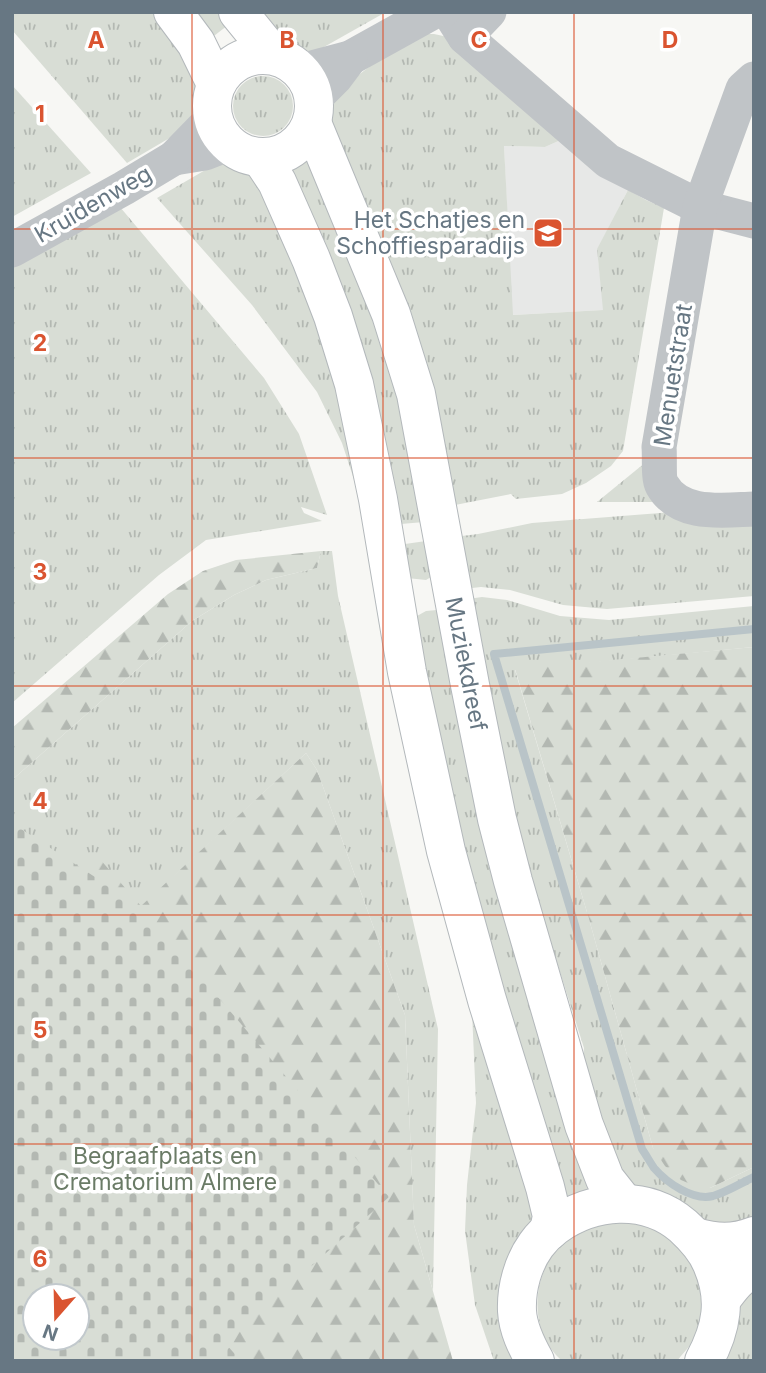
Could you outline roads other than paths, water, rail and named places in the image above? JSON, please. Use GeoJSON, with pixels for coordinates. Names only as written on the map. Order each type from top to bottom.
{"type":"FeatureCollection","features":[{"type":"Feature","properties":{"kind":"main road"},"geometry":{"type":"LineString","coordinates":[[173,12],[196,43],[230,126],[277,182],[333,316],[354,384],[378,499],[407,672],[446,851],[487,1000],[545,1186],[552,1216],[549,1231]]}},
{"type":"Feature","properties":{"kind":"main road","name":"Muziekdreef"},"geometry":{"type":"LineString","coordinates":[[238,12],[300,87],[398,335],[416,394],[478,725],[513,881],[584,1125],[606,1179],[624,1203]]}},
{"type":"Feature","properties":{"kind":"main road"},"geometry":{"type":"LineString","coordinates":[[250,56],[300,87],[300,141],[292,148],[283,153],[230,126],[222,74],[240,60],[250,56]]}},
{"type":"Feature","properties":{"kind":"main road"},"geometry":{"type":"LineString","coordinates":[[534,1361],[523,1339],[517,1311],[520,1283],[526,1262],[536,1243],[569,1216],[596,1206],[624,1203],[650,1208],[674,1219],[695,1237],[709,1255],[718,1277],[721,1300],[720,1322],[714,1344],[705,1361]]}},
{"type":"Feature","properties":{"kind":"main road"},"geometry":{"type":"LineString","coordinates":[[695,1237],[730,1243],[754,1236]]}},
{"type":"Feature","properties":{"kind":"main road"},"geometry":{"type":"LineString","coordinates":[[721,1300],[731,1285],[754,1267]]}},
{"type":"Feature","properties":{"kind":"street"},"geometry":{"type":"LineString","coordinates":[[300,87],[335,78],[350,58],[433,12]]}},
{"type":"Feature","properties":{"kind":"street"},"geometry":{"type":"LineString","coordinates":[[488,12],[457,25],[608,161],[700,206],[754,221]]}},
{"type":"Feature","properties":{"kind":"street"},"geometry":{"type":"LineString","coordinates":[[700,206],[743,89],[754,79]]}},
{"type":"Feature","properties":{"kind":"street","name":"Kruidenweg"},"geometry":{"type":"LineString","coordinates":[[12,250],[174,158],[205,153],[230,126]]}},
{"type":"Feature","properties":{"kind":"street","name":"Menuetstraat"},"geometry":{"type":"LineString","coordinates":[[700,206],[659,447],[661,484],[676,500],[701,510],[754,509]]}},
{"type":"Feature","properties":{"kind":"waterway"},"geometry":{"type":"LineString","coordinates":[[754,629],[494,654],[642,1149],[654,1168],[666,1179],[681,1190],[697,1196],[713,1196],[754,1177]]}},
{"type":"Feature","properties":{"kind":"place","name":"Het Schatjes en Schoffiesparadijs"},"geometry":{"type":"Point","coordinates":[548,233]}},
{"type":"Feature","properties":{"kind":"park label","name":"Begraafplaats en Crematorium Almere"},"geometry":{"type":"Point","coordinates":[165,1169]}}]}
